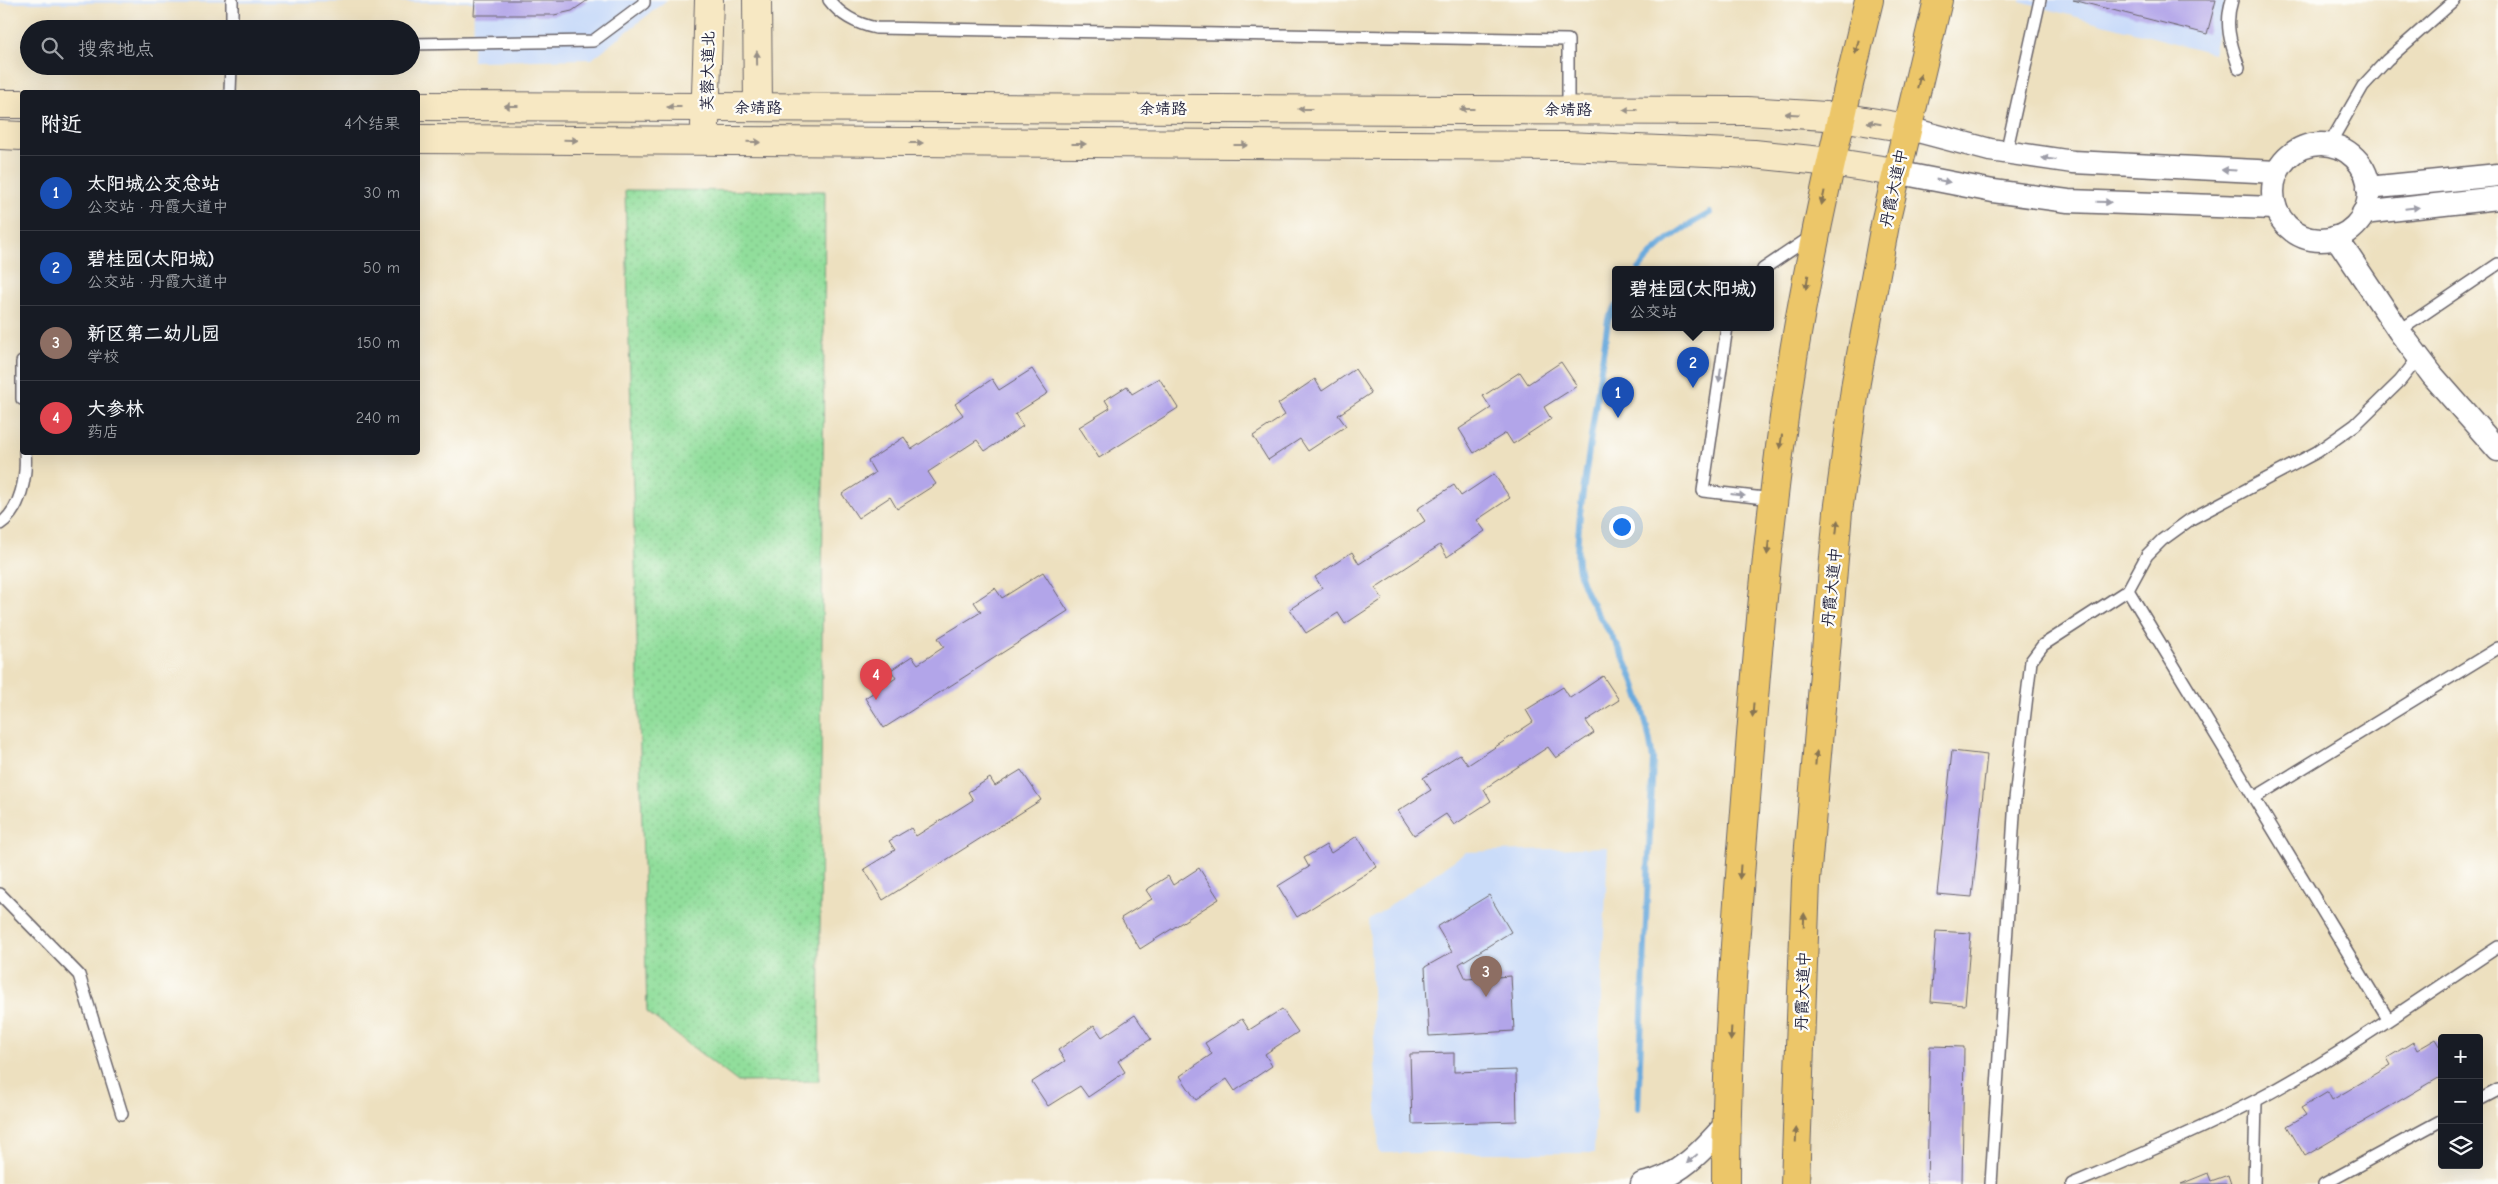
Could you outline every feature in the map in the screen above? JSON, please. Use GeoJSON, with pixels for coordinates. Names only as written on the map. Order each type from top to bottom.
{"type":"FeatureCollection","features":[{"type":"Feature","properties":{"kind":"main road","name":"芙蓉大道北"},"geometry":{"type":"LineString","coordinates":[[705,142],[708,0]]}},
{"type":"Feature","properties":{"kind":"main road"},"geometry":{"type":"LineString","coordinates":[[757,0],[758,107]]}},
{"type":"Feature","properties":{"kind":"main road"},"geometry":{"type":"LineString","coordinates":[[1726,1184],[1726,1124],[1739,885],[1755,681],[1773,499],[1791,375],[1816,234],[1840,117],[1868,0]]}},
{"type":"Feature","properties":{"kind":"main road","name":"丹霞大道中"},"geometry":{"type":"LineString","coordinates":[[1795,1184],[1806,881],[1835,541],[1856,382],[1896,172],[1938,0]]}},
{"type":"Feature","properties":{"kind":"main road"},"geometry":{"type":"LineString","coordinates":[[0,104],[20,104]]}},
{"type":"Feature","properties":{"kind":"main road","name":"余靖路"},"geometry":{"type":"LineString","coordinates":[[420,106],[1747,111],[1840,117],[1907,128]]}},
{"type":"Feature","properties":{"kind":"main road"},"geometry":{"type":"LineString","coordinates":[[0,135],[20,136]]}},
{"type":"Feature","properties":{"kind":"main road"},"geometry":{"type":"LineString","coordinates":[[420,139],[1566,146],[1754,154],[1831,162],[1896,172]]}},
{"type":"Feature","properties":{"kind":"street"},"geometry":{"type":"LineString","coordinates":[[1907,128],[2006,153],[2073,162],[2278,172]]}},
{"type":"Feature","properties":{"kind":"street"},"geometry":{"type":"LineString","coordinates":[[2329,145],[2341,149],[2352,156],[2366,176],[2368,188],[2363,213],[2357,223],[2336,237],[2324,240],[2300,236],[2281,219],[2275,208],[2273,190],[2278,172],[2284,161],[2305,147],[2329,145]]}},
{"type":"Feature","properties":{"kind":"street"},"geometry":{"type":"LineString","coordinates":[[1896,172],[1992,191],[2068,201],[2275,208]]}},
{"type":"Feature","properties":{"kind":"street"},"geometry":{"type":"LineString","coordinates":[[2368,188],[2498,174]]}},
{"type":"Feature","properties":{"kind":"street"},"geometry":{"type":"LineString","coordinates":[[2363,213],[2498,198]]}},
{"type":"Feature","properties":{"kind":"street"},"geometry":{"type":"LineString","coordinates":[[2336,237],[2399,331],[2419,357],[2496,445]]}},
{"type":"Feature","properties":{"kind":"street"},"geometry":{"type":"LineString","coordinates":[[1642,1184],[1668,1176],[1688,1163],[1726,1124]]}},
{"type":"Feature","properties":{"kind":"lane"},"geometry":{"type":"LineString","coordinates":[[232,0],[232,20]]}},
{"type":"Feature","properties":{"kind":"lane"},"geometry":{"type":"LineString","coordinates":[[420,44],[593,41],[644,3],[644,0]]}},
{"type":"Feature","properties":{"kind":"lane"},"geometry":{"type":"LineString","coordinates":[[829,0],[843,15],[860,24],[876,28],[1568,40],[1568,109]]}},
{"type":"Feature","properties":{"kind":"lane"},"geometry":{"type":"LineString","coordinates":[[2006,153],[2040,0]]}},
{"type":"Feature","properties":{"kind":"lane"},"geometry":{"type":"LineString","coordinates":[[2232,0],[2227,20],[2228,33],[2239,68]]}},
{"type":"Feature","properties":{"kind":"lane"},"geometry":{"type":"LineString","coordinates":[[2329,145],[2363,86],[2387,60],[2455,0]]}},
{"type":"Feature","properties":{"kind":"lane"},"geometry":{"type":"LineString","coordinates":[[230,90],[231,75]]}},
{"type":"Feature","properties":{"kind":"lane"},"geometry":{"type":"LineString","coordinates":[[1768,266],[1816,234]]}},
{"type":"Feature","properties":{"kind":"lane"},"geometry":{"type":"LineString","coordinates":[[2399,331],[2498,264]]}},
{"type":"Feature","properties":{"kind":"lane"},"geometry":{"type":"LineString","coordinates":[[1726,331],[1702,491],[1773,499]]}},
{"type":"Feature","properties":{"kind":"lane"},"geometry":{"type":"LineString","coordinates":[[1990,1184],[2015,799],[2031,661],[2049,641],[2128,590],[2147,556],[2162,540],[2191,519],[2278,474],[2355,425],[2400,381],[2419,357]]}},
{"type":"Feature","properties":{"kind":"lane"},"geometry":{"type":"LineString","coordinates":[[0,524],[6,520],[20,497],[25,455]]}},
{"type":"Feature","properties":{"kind":"lane"},"geometry":{"type":"LineString","coordinates":[[2128,590],[2388,1019]]}},
{"type":"Feature","properties":{"kind":"lane"},"geometry":{"type":"LineString","coordinates":[[2254,798],[2498,648]]}},
{"type":"Feature","properties":{"kind":"lane"},"geometry":{"type":"LineString","coordinates":[[0,894],[79,975],[122,1114]]}},
{"type":"Feature","properties":{"kind":"lane"},"geometry":{"type":"LineString","coordinates":[[2072,1184],[2174,1141],[2256,1100],[2388,1019],[2498,947]]}},
{"type":"Feature","properties":{"kind":"lane"},"geometry":{"type":"LineString","coordinates":[[2483,1098],[2498,1090]]}},
{"type":"Feature","properties":{"kind":"lane"},"geometry":{"type":"LineString","coordinates":[[2254,1184],[2256,1100]]}},
{"type":"Feature","properties":{"kind":"lane"},"geometry":{"type":"LineString","coordinates":[[2324,1184],[2438,1122]]}},
{"type":"Feature","properties":{"kind":"shaded area"},"geometry":{"type":"Polygon","coordinates":[[[0,0],[667,0],[592,59],[473,61],[474,2],[0,3],[0,0]]]}},
{"type":"Feature","properties":{"kind":"shaded area"},"geometry":{"type":"Polygon","coordinates":[[[2020,0],[2226,0],[2213,53],[2020,2],[2020,0]]]}},
{"type":"Feature","properties":{"kind":"shaded area"},"geometry":{"type":"Polygon","coordinates":[[[1608,847],[1594,1153],[1379,1153],[1369,920],[1466,852],[1608,847]]]}},
{"type":"Feature","properties":{"kind":"green space"},"geometry":{"type":"Polygon","coordinates":[[[625,190],[825,191],[819,1081],[738,1082],[647,1012],[625,190]]]}},
{"type":"Feature","properties":{"kind":"building"},"geometry":{"type":"Polygon","coordinates":[[[475,0],[588,0],[572,11],[554,15],[474,15],[475,0]]]}},
{"type":"Feature","properties":{"kind":"building"},"geometry":{"type":"Polygon","coordinates":[[[2073,0],[2216,0],[2207,34],[2073,0]]]}},
{"type":"Feature","properties":{"kind":"building"},"geometry":{"type":"Polygon","coordinates":[[[1561,362],[1577,386],[1544,407],[1551,419],[1513,444],[1506,433],[1474,453],[1459,429],[1491,408],[1483,396],[1520,372],[1528,384],[1561,362]]]}},
{"type":"Feature","properties":{"kind":"building"},"geometry":{"type":"Polygon","coordinates":[[[1032,369],[1048,393],[1015,414],[1023,426],[985,451],[977,440],[928,472],[936,484],[897,509],[890,497],[858,518],[842,494],[875,473],[868,461],[904,437],[912,449],[963,415],[955,404],[992,379],[999,390],[1032,369]]]}},
{"type":"Feature","properties":{"kind":"building"},"geometry":{"type":"Polygon","coordinates":[[[1355,369],[1371,393],[1338,415],[1346,426],[1308,451],[1300,439],[1268,460],[1253,436],[1285,415],[1278,404],[1315,379],[1322,391],[1355,369]]]}},
{"type":"Feature","properties":{"kind":"building"},"geometry":{"type":"Polygon","coordinates":[[[1159,378],[1178,408],[1099,458],[1079,427],[1110,408],[1105,400],[1127,386],[1132,394],[1159,378]]]}},
{"type":"Feature","properties":{"kind":"building"},"geometry":{"type":"Polygon","coordinates":[[[1494,474],[1510,498],[1477,520],[1485,531],[1447,557],[1440,545],[1375,588],[1383,599],[1345,624],[1338,613],[1306,633],[1290,609],[1322,588],[1315,577],[1352,552],[1359,564],[1425,521],[1417,509],[1454,485],[1461,496],[1494,474]]]}},
{"type":"Feature","properties":{"kind":"building"},"geometry":{"type":"Polygon","coordinates":[[[1043,572],[1068,611],[884,728],[865,698],[896,678],[891,670],[912,656],[918,664],[944,647],[938,638],[981,612],[974,602],[995,588],[1002,598],[1043,572]]]}},
{"type":"Feature","properties":{"kind":"building"},"geometry":{"type":"Polygon","coordinates":[[[1603,676],[1619,700],[1586,721],[1594,733],[1556,758],[1548,747],[1484,789],[1491,801],[1454,825],[1446,814],[1414,835],[1398,811],[1431,790],[1423,778],[1460,754],[1468,765],[1533,722],[1526,710],[1563,687],[1570,698],[1603,676]]]}},
{"type":"Feature","properties":{"kind":"building"},"geometry":{"type":"Polygon","coordinates":[[[1952,751],[1987,755],[1972,897],[1937,894],[1952,751]]]}},
{"type":"Feature","properties":{"kind":"building"},"geometry":{"type":"Polygon","coordinates":[[[1021,770],[1041,800],[883,900],[864,869],[895,850],[889,841],[911,828],[916,836],[973,800],[968,792],[990,778],[995,786],[1021,770]]]}},
{"type":"Feature","properties":{"kind":"building"},"geometry":{"type":"Polygon","coordinates":[[[1357,836],[1377,867],[1297,917],[1278,886],[1309,867],[1304,858],[1326,845],[1331,853],[1357,836]]]}},
{"type":"Feature","properties":{"kind":"building"},"geometry":{"type":"Polygon","coordinates":[[[1199,868],[1219,899],[1140,949],[1121,918],[1152,899],[1146,890],[1168,876],[1173,885],[1199,868]]]}},
{"type":"Feature","properties":{"kind":"building"},"geometry":{"type":"Polygon","coordinates":[[[1489,895],[1511,932],[1459,964],[1466,979],[1511,976],[1514,1031],[1429,1036],[1425,967],[1452,952],[1437,927],[1489,895]]]}},
{"type":"Feature","properties":{"kind":"building"},"geometry":{"type":"Polygon","coordinates":[[[1936,931],[1971,933],[1965,1005],[1931,1002],[1936,931]]]}},
{"type":"Feature","properties":{"kind":"building"},"geometry":{"type":"Polygon","coordinates":[[[1282,1009],[1298,1032],[1265,1054],[1272,1066],[1235,1091],[1227,1079],[1196,1100],[1180,1076],[1212,1054],[1205,1043],[1242,1019],[1249,1030],[1282,1009]]]}},
{"type":"Feature","properties":{"kind":"building"},"geometry":{"type":"Polygon","coordinates":[[[1135,1015],[1151,1039],[1118,1061],[1125,1072],[1088,1097],[1080,1086],[1048,1106],[1032,1082],[1065,1061],[1058,1050],[1094,1025],[1102,1037],[1135,1015]]]}},
{"type":"Feature","properties":{"kind":"building"},"geometry":{"type":"Polygon","coordinates":[[[2436,1039],[2438,1042],[2438,1078],[2305,1156],[2287,1126],[2306,1115],[2301,1108],[2328,1092],[2332,1100],[2391,1065],[2387,1058],[2413,1042],[2417,1050],[2436,1039]]]}},
{"type":"Feature","properties":{"kind":"building"},"geometry":{"type":"Polygon","coordinates":[[[1930,1046],[1964,1047],[1962,1184],[1927,1184],[1930,1046]]]}},
{"type":"Feature","properties":{"kind":"building"},"geometry":{"type":"Polygon","coordinates":[[[1454,1053],[1454,1072],[1516,1070],[1517,1121],[1412,1124],[1410,1054],[1454,1053]]]}},
{"type":"Feature","properties":{"kind":"building"},"geometry":{"type":"Polygon","coordinates":[[[2208,1173],[2211,1181],[2228,1175],[2231,1184],[2181,1184],[2208,1173]]]}},
{"type":"Feature","properties":{"kind":"waterway"},"geometry":{"type":"LineString","coordinates":[[1641,266],[1671,237],[1710,213]]}},
{"type":"Feature","properties":{"kind":"waterway"},"geometry":{"type":"LineString","coordinates":[[1612,313],[1608,320],[1580,513],[1577,557],[1579,571],[1586,591],[1626,662],[1637,689],[1645,717],[1653,759],[1638,1108]]}},
{"type":"Feature","properties":{"kind":"place","name":"碧桂园(太阳城)"},"geometry":{"type":"Point","coordinates":[1693,388]}},
{"type":"Feature","properties":{"kind":"place","name":"太阳城公交总站"},"geometry":{"type":"Point","coordinates":[1618,418]}},
{"type":"Feature","properties":{"kind":"place","name":"大参林"},"geometry":{"type":"Point","coordinates":[876,700]}},
{"type":"Feature","properties":{"kind":"place","name":"新区第二幼儿园"},"geometry":{"type":"Point","coordinates":[1486,997]}}]}
